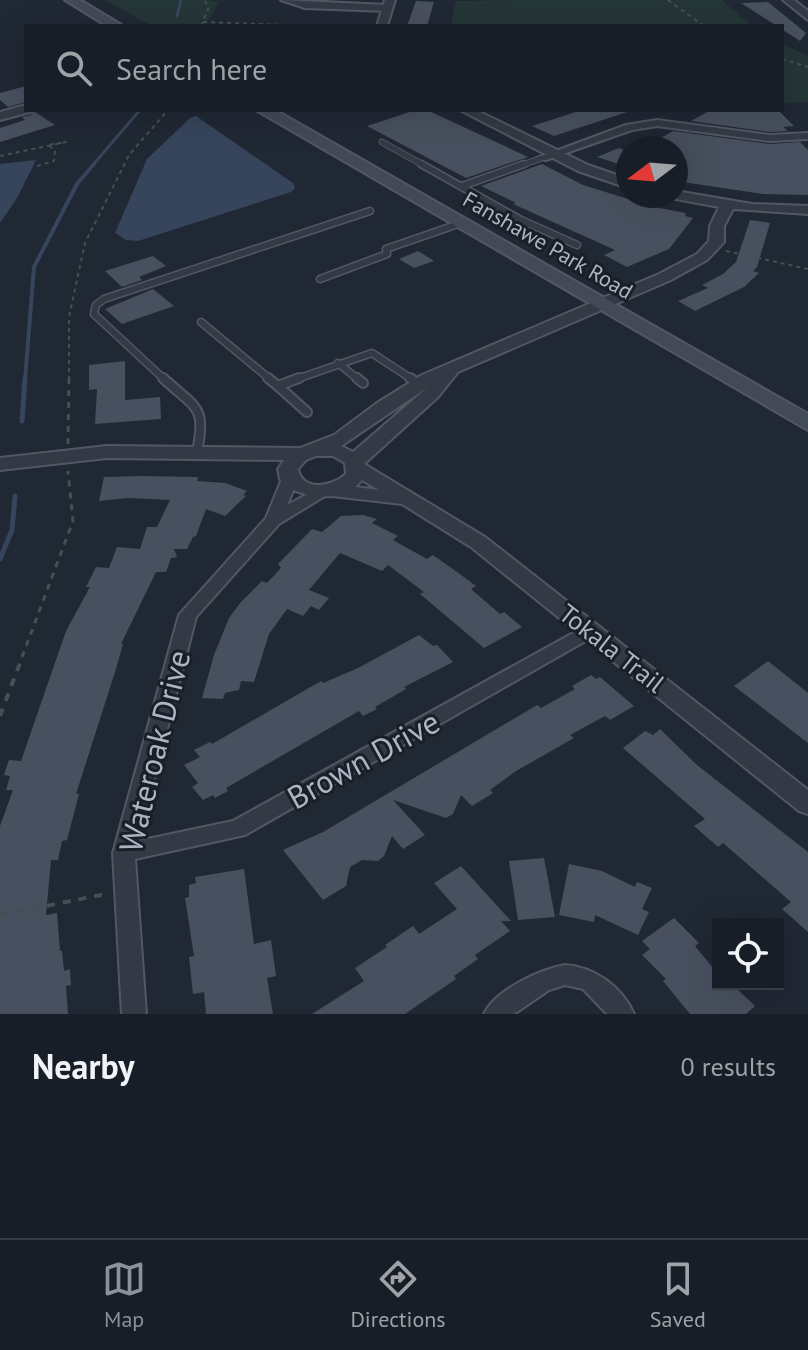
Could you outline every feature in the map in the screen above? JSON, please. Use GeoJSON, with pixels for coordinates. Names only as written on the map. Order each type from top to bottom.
{"type":"FeatureCollection","features":[{"type":"Feature","properties":{"kind":"main road"},"geometry":{"type":"LineString","coordinates":[[71,0],[113,24]]}},
{"type":"Feature","properties":{"kind":"main road","name":"Fanshawe Park Road"},"geometry":{"type":"LineString","coordinates":[[267,112],[808,423]]}},
{"type":"Feature","properties":{"kind":"street"},"geometry":{"type":"LineString","coordinates":[[285,0],[297,4],[388,4],[383,24]]}},
{"type":"Feature","properties":{"kind":"street"},"geometry":{"type":"LineString","coordinates":[[788,0],[808,17]]}},
{"type":"Feature","properties":{"kind":"street"},"geometry":{"type":"LineString","coordinates":[[0,116],[24,110]]}},
{"type":"Feature","properties":{"kind":"street"},"geometry":{"type":"LineString","coordinates":[[470,112],[548,156],[616,180]]}},
{"type":"Feature","properties":{"kind":"street"},"geometry":{"type":"LineString","coordinates":[[548,156],[630,127],[657,123],[770,138],[808,136]]}},
{"type":"Feature","properties":{"kind":"street"},"geometry":{"type":"LineString","coordinates":[[688,197],[728,204],[808,210]]}},
{"type":"Feature","properties":{"kind":"street"},"geometry":{"type":"LineString","coordinates":[[289,477],[290,463],[341,439],[419,384],[604,304],[702,257],[716,242],[717,226],[728,204]]}},
{"type":"Feature","properties":{"kind":"street"},"geometry":{"type":"LineString","coordinates":[[239,454],[289,477],[308,490],[328,491],[351,481],[355,464],[432,393],[452,370]]}},
{"type":"Feature","properties":{"kind":"street"},"geometry":{"type":"LineString","coordinates":[[0,464],[67,455],[339,451],[355,464]]}},
{"type":"Feature","properties":{"kind":"street","name":"Tokala Trail"},"geometry":{"type":"LineString","coordinates":[[355,464],[478,542],[808,804]]}},
{"type":"Feature","properties":{"kind":"street","name":"Wateroak Drive"},"geometry":{"type":"LineString","coordinates":[[273,520],[289,477]]}},
{"type":"Feature","properties":{"kind":"street","name":"Tokala Trail"},"geometry":{"type":"LineString","coordinates":[[328,491],[411,501]]}},
{"type":"Feature","properties":{"kind":"street","name":"Wateroak Drive"},"geometry":{"type":"LineString","coordinates":[[134,1014],[124,853],[188,615],[273,520],[328,491]]}},
{"type":"Feature","properties":{"kind":"street","name":"Brown Drive"},"geometry":{"type":"LineString","coordinates":[[124,853],[238,829],[590,631]]}},
{"type":"Feature","properties":{"kind":"street"},"geometry":{"type":"LineString","coordinates":[[496,1014],[541,981],[563,974],[590,981],[622,1014]]}},
{"type":"Feature","properties":{"kind":"lane"},"geometry":{"type":"LineString","coordinates":[[382,142],[521,220],[577,245]]}},
{"type":"Feature","properties":{"kind":"lane"},"geometry":{"type":"LineString","coordinates":[[462,186],[548,156]]}},
{"type":"Feature","properties":{"kind":"lane"},"geometry":{"type":"LineString","coordinates":[[197,451],[203,422],[198,411],[94,314],[96,305],[104,299],[370,211]]}},
{"type":"Feature","properties":{"kind":"lane"},"geometry":{"type":"LineString","coordinates":[[320,279],[387,254],[386,249],[461,223]]}},
{"type":"Feature","properties":{"kind":"lane"},"geometry":{"type":"LineString","coordinates":[[201,322],[307,412]]}},
{"type":"Feature","properties":{"kind":"lane"},"geometry":{"type":"LineString","coordinates":[[278,386],[372,353],[419,384]]}},
{"type":"Feature","properties":{"kind":"lane"},"geometry":{"type":"LineString","coordinates":[[338,363],[363,383]]}},
{"type":"Feature","properties":{"kind":"path"},"geometry":{"type":"LineString","coordinates":[[204,0],[209,7],[203,22],[258,24]]}},
{"type":"Feature","properties":{"kind":"path"},"geometry":{"type":"LineString","coordinates":[[668,0],[700,24]]}},
{"type":"Feature","properties":{"kind":"path"},"geometry":{"type":"LineString","coordinates":[[784,60],[808,67]]}},
{"type":"Feature","properties":{"kind":"path"},"geometry":{"type":"LineString","coordinates":[[0,716],[73,521],[67,455],[69,317],[85,243],[129,155],[166,112]]}},
{"type":"Feature","properties":{"kind":"path"},"geometry":{"type":"LineString","coordinates":[[0,156],[48,145],[55,150],[54,161],[37,166]]}},
{"type":"Feature","properties":{"kind":"path"},"geometry":{"type":"LineString","coordinates":[[726,251],[808,269]]}},
{"type":"Feature","properties":{"kind":"path"},"geometry":{"type":"LineString","coordinates":[[0,915],[126,890]]}},
{"type":"Feature","properties":{"kind":"shaded area"},"geometry":{"type":"Polygon","coordinates":[[[105,0],[219,2],[206,24],[148,24],[105,0]]]}},
{"type":"Feature","properties":{"kind":"shaded area"},"geometry":{"type":"Polygon","coordinates":[[[722,0],[750,24],[451,24],[456,1],[722,0]]]}},
{"type":"Feature","properties":{"kind":"shaded area"},"geometry":{"type":"Polygon","coordinates":[[[784,45],[808,56],[808,102],[784,103],[784,45]]]}},
{"type":"Feature","properties":{"kind":"water"},"geometry":{"type":"Polygon","coordinates":[[[196,116],[293,183],[295,188],[291,192],[138,241],[126,240],[115,233],[147,159],[190,118],[196,116]]]}},
{"type":"Feature","properties":{"kind":"water"},"geometry":{"type":"Polygon","coordinates":[[[36,160],[17,198],[0,223],[0,164],[36,160]]]}},
{"type":"Feature","properties":{"kind":"building"},"geometry":{"type":"Polygon","coordinates":[[[416,1],[434,2],[428,24],[408,24],[416,1]]]}},
{"type":"Feature","properties":{"kind":"building"},"geometry":{"type":"Polygon","coordinates":[[[768,2],[806,33],[800,41],[784,31],[784,24],[774,24],[741,3],[768,2]]]}},
{"type":"Feature","properties":{"kind":"building"},"geometry":{"type":"Polygon","coordinates":[[[24,87],[24,103],[8,107],[0,100],[0,93],[24,87]]]}},
{"type":"Feature","properties":{"kind":"building"},"geometry":{"type":"Polygon","coordinates":[[[35,112],[55,125],[0,142],[0,128],[35,112]]]}},
{"type":"Feature","properties":{"kind":"building"},"geometry":{"type":"Polygon","coordinates":[[[410,112],[431,112],[528,157],[466,178],[367,126],[410,112]]]}},
{"type":"Feature","properties":{"kind":"building"},"geometry":{"type":"Polygon","coordinates":[[[576,112],[627,112],[554,136],[532,126],[576,112]]]}},
{"type":"Feature","properties":{"kind":"building"},"geometry":{"type":"Polygon","coordinates":[[[707,112],[780,112],[794,126],[783,127],[788,131],[770,132],[691,121],[707,112]]]}},
{"type":"Feature","properties":{"kind":"building"},"geometry":{"type":"Polygon","coordinates":[[[673,131],[770,144],[800,142],[808,150],[808,195],[763,194],[688,183],[688,136],[664,136],[673,131]]]}},
{"type":"Feature","properties":{"kind":"building"},"geometry":{"type":"Polygon","coordinates":[[[616,149],[616,163],[597,157],[616,149]]]}},
{"type":"Feature","properties":{"kind":"building"},"geometry":{"type":"Polygon","coordinates":[[[542,164],[583,185],[616,195],[616,208],[659,208],[686,213],[685,216],[693,218],[669,249],[627,267],[604,255],[615,250],[513,204],[516,203],[481,186],[542,164]]]}},
{"type":"Feature","properties":{"kind":"building"},"geometry":{"type":"Polygon","coordinates":[[[750,220],[770,223],[757,267],[753,271],[759,273],[744,287],[695,311],[678,301],[708,288],[702,285],[723,274],[736,262],[750,220]]]}},
{"type":"Feature","properties":{"kind":"building"},"geometry":{"type":"Polygon","coordinates":[[[418,251],[434,261],[414,268],[399,259],[418,251]]]}},
{"type":"Feature","properties":{"kind":"building"},"geometry":{"type":"Polygon","coordinates":[[[153,256],[166,266],[122,287],[105,271],[153,256]]]}},
{"type":"Feature","properties":{"kind":"building"},"geometry":{"type":"Polygon","coordinates":[[[153,289],[174,306],[122,324],[105,309],[153,289]]]}},
{"type":"Feature","properties":{"kind":"building"},"geometry":{"type":"Polygon","coordinates":[[[125,361],[125,400],[160,397],[161,419],[95,424],[97,389],[89,390],[89,365],[125,361]]]}},
{"type":"Feature","properties":{"kind":"building"},"geometry":{"type":"Polygon","coordinates":[[[104,477],[198,477],[197,481],[225,483],[247,491],[243,495],[246,496],[225,516],[206,509],[196,536],[187,549],[174,549],[177,557],[171,558],[166,572],[156,572],[121,644],[76,794],[79,794],[67,840],[62,841],[58,860],[51,860],[46,915],[57,913],[64,971],[70,969],[71,985],[66,986],[68,1014],[0,1014],[0,826],[13,790],[6,790],[10,776],[4,775],[9,760],[21,761],[66,631],[90,587],[86,587],[96,567],[109,568],[117,547],[140,549],[147,527],[157,527],[170,500],[128,498],[99,501],[104,477]]]}},
{"type":"Feature","properties":{"kind":"building"},"geometry":{"type":"Polygon","coordinates":[[[363,515],[377,519],[372,523],[398,536],[393,540],[427,559],[433,555],[476,586],[471,589],[500,614],[504,612],[522,627],[484,648],[420,594],[424,592],[388,565],[382,571],[340,553],[309,590],[329,598],[319,610],[311,606],[303,616],[287,609],[269,634],[254,682],[241,681],[239,690],[225,693],[223,699],[202,698],[229,618],[241,602],[262,581],[267,583],[281,568],[278,564],[312,529],[322,532],[341,516],[363,515]]]}},
{"type":"Feature","properties":{"kind":"building"},"geometry":{"type":"Polygon","coordinates":[[[419,635],[433,646],[437,645],[453,662],[404,687],[406,689],[375,707],[377,709],[363,716],[359,711],[226,788],[228,791],[215,798],[213,795],[203,800],[192,787],[198,783],[184,765],[200,757],[194,750],[210,742],[212,744],[321,681],[323,683],[358,668],[419,635]]]}},
{"type":"Feature","properties":{"kind":"building"},"geometry":{"type":"Polygon","coordinates":[[[768,661],[808,693],[808,743],[734,686],[768,661]]]}},
{"type":"Feature","properties":{"kind":"building"},"geometry":{"type":"Polygon","coordinates":[[[591,675],[596,679],[600,677],[634,706],[610,720],[605,716],[570,735],[574,738],[516,771],[490,790],[493,793],[472,806],[461,795],[453,814],[446,818],[393,800],[425,835],[403,849],[392,836],[384,856],[378,861],[362,860],[350,867],[346,886],[323,900],[283,850],[323,832],[537,705],[541,708],[575,689],[572,686],[591,675]]]}},
{"type":"Feature","properties":{"kind":"building"},"geometry":{"type":"Polygon","coordinates":[[[660,729],[697,765],[808,852],[808,932],[782,909],[791,902],[723,843],[718,847],[694,826],[705,819],[623,748],[645,731],[653,735],[660,729]]]}},
{"type":"Feature","properties":{"kind":"building"},"geometry":{"type":"Polygon","coordinates":[[[544,858],[555,917],[518,920],[509,861],[544,858]]]}},
{"type":"Feature","properties":{"kind":"building"},"geometry":{"type":"Polygon","coordinates":[[[569,864],[602,871],[635,887],[637,882],[652,888],[642,909],[649,912],[638,935],[595,915],[594,922],[559,915],[569,864]]]}},
{"type":"Feature","properties":{"kind":"building"},"geometry":{"type":"Polygon","coordinates":[[[461,866],[511,921],[501,921],[510,931],[475,955],[478,959],[454,976],[456,979],[405,1014],[312,1014],[364,981],[355,968],[387,947],[385,945],[413,926],[419,934],[457,909],[434,883],[461,866]]]}},
{"type":"Feature","properties":{"kind":"building"},"geometry":{"type":"Polygon","coordinates":[[[244,869],[254,944],[271,940],[276,976],[267,978],[273,1014],[206,1014],[204,992],[193,994],[189,957],[194,956],[185,898],[189,897],[189,885],[196,883],[195,877],[244,869]]]}},
{"type":"Feature","properties":{"kind":"building"},"geometry":{"type":"Polygon","coordinates":[[[674,918],[699,943],[695,946],[712,967],[712,990],[738,990],[755,1006],[746,1014],[690,1014],[663,981],[666,979],[642,955],[650,949],[642,941],[674,918]]]}},
{"type":"Feature","properties":{"kind":"waterway"},"geometry":{"type":"LineString","coordinates":[[177,16],[181,0]]}},
{"type":"Feature","properties":{"kind":"waterway"},"geometry":{"type":"LineString","coordinates":[[92,166],[138,112]]}},
{"type":"Feature","properties":{"kind":"waterway"},"geometry":{"type":"LineString","coordinates":[[25,380],[34,267],[77,184],[94,164]]}},
{"type":"Feature","properties":{"kind":"waterway"},"geometry":{"type":"LineString","coordinates":[[22,421],[25,378]]}},
{"type":"Feature","properties":{"kind":"waterway"},"geometry":{"type":"LineString","coordinates":[[0,559],[12,530],[15,496]]}}]}
